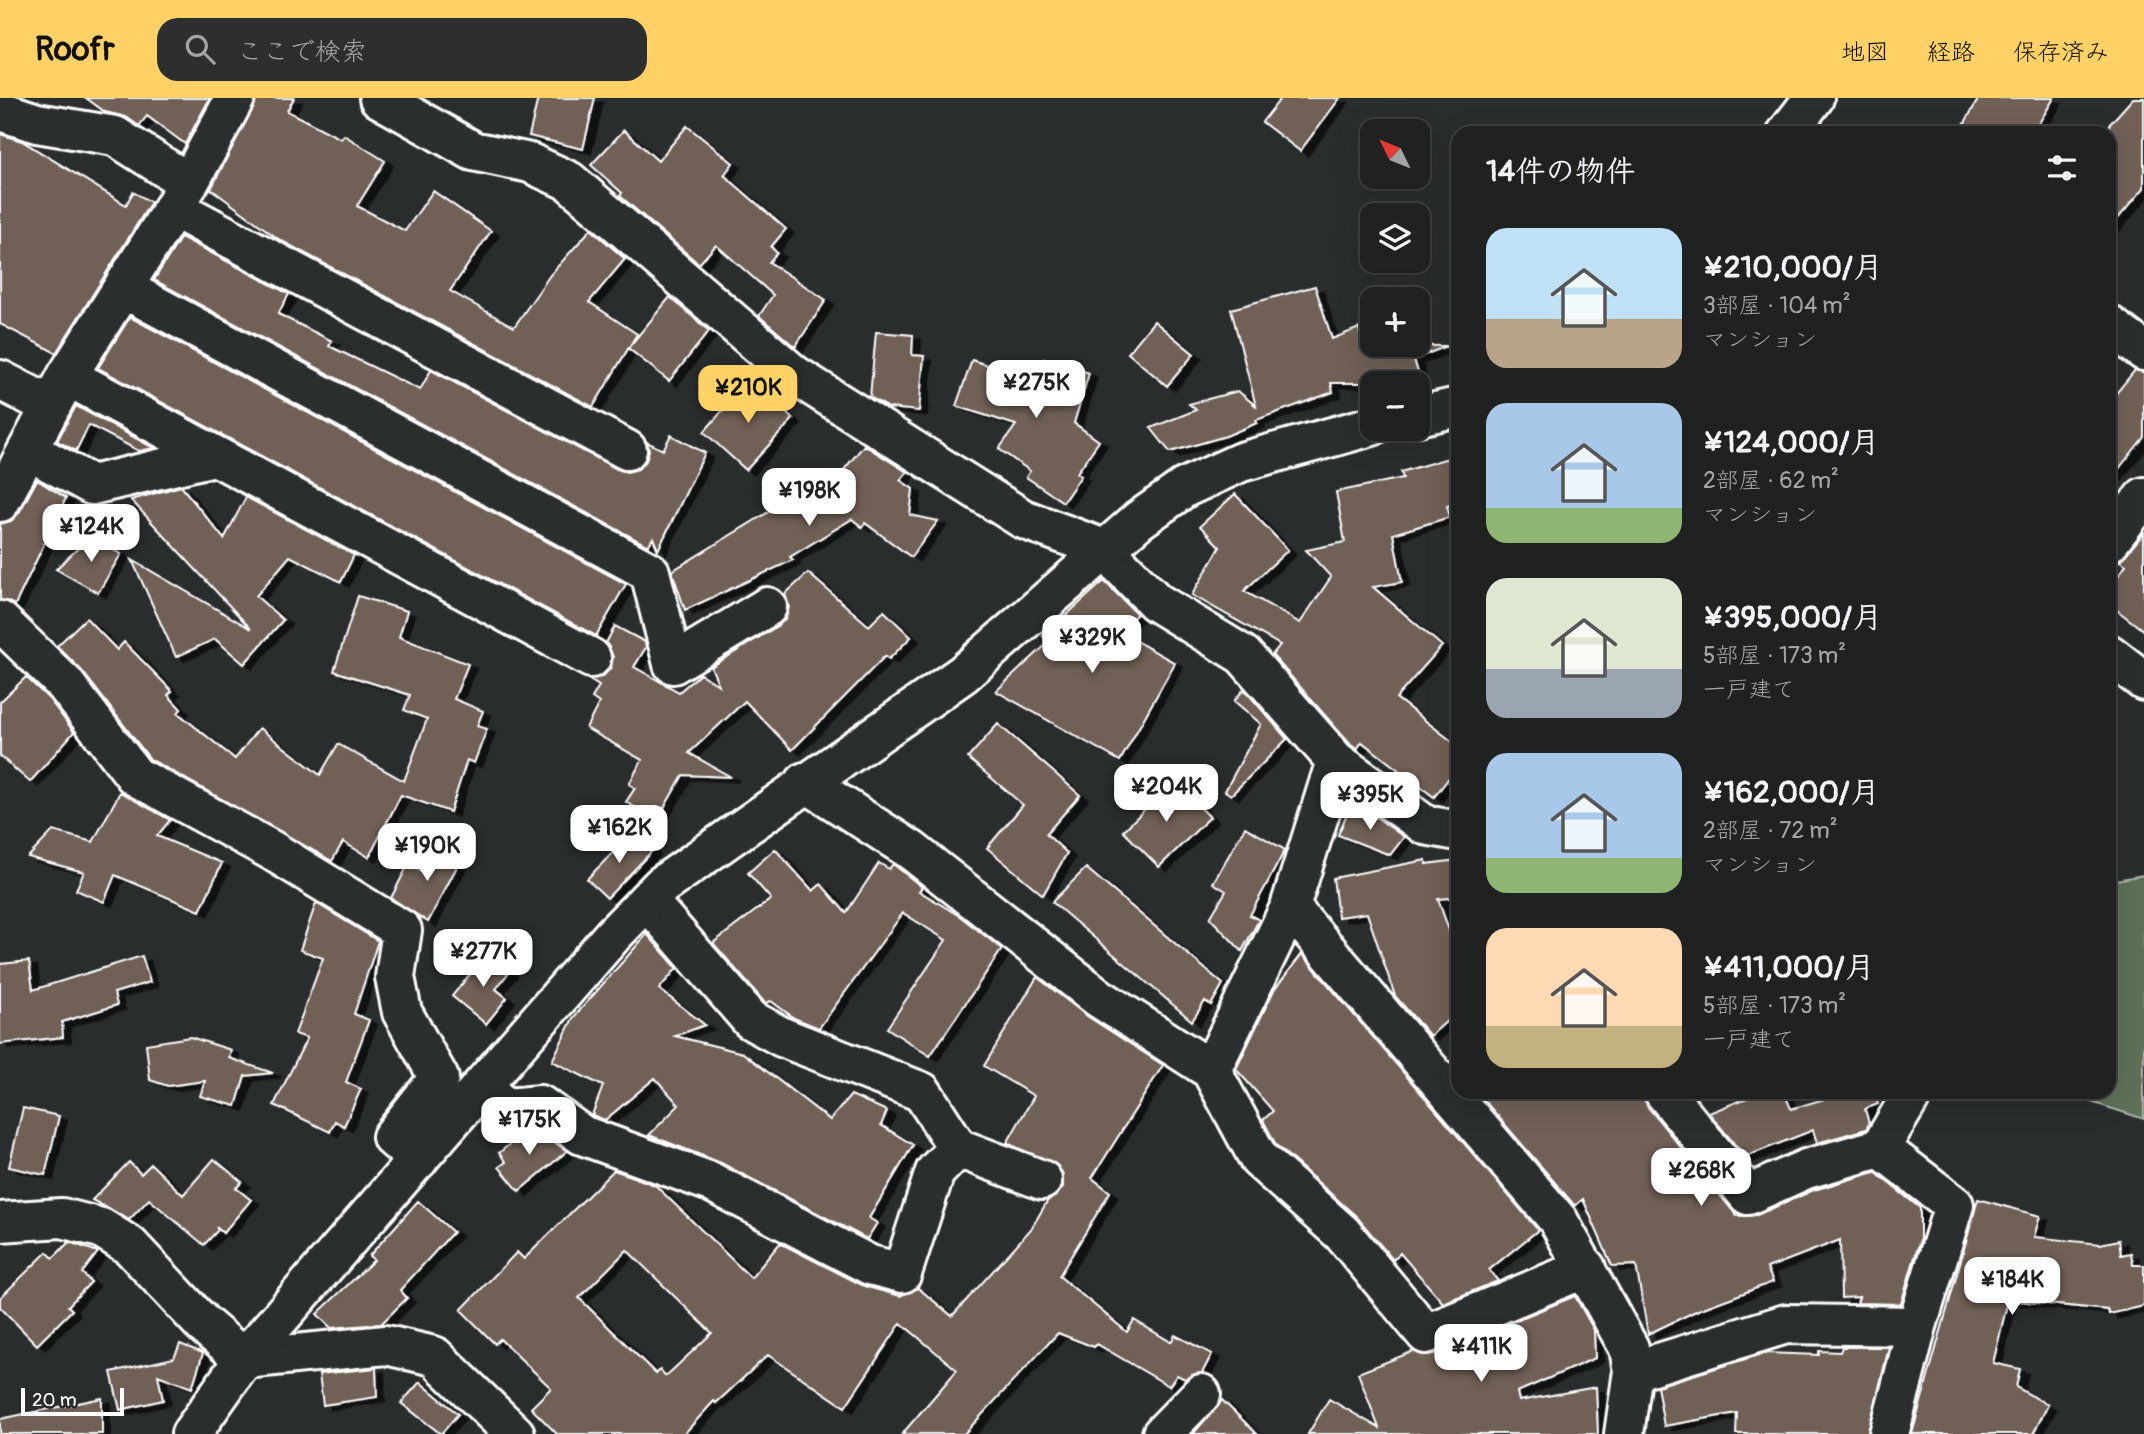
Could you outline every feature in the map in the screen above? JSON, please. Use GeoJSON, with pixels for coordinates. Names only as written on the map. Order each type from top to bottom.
{"type":"FeatureCollection","features":[{"type":"Feature","properties":{"kind":"street"},"geometry":{"type":"LineString","coordinates":[[0,502],[59,391],[182,196],[235,98]]}},
{"type":"Feature","properties":{"kind":"street"},"geometry":{"type":"LineString","coordinates":[[379,98],[473,151],[530,163],[569,180],[793,374],[1023,519],[1104,549],[1156,602],[1243,655],[1336,761],[1425,825],[1451,830]]}},
{"type":"Feature","properties":{"kind":"street"},"geometry":{"type":"LineString","coordinates":[[1792,126],[1814,98]]}},
{"type":"Feature","properties":{"kind":"street"},"geometry":{"type":"LineString","coordinates":[[0,111],[37,123],[115,136],[182,196],[627,450]]}},
{"type":"Feature","properties":{"kind":"street"},"geometry":{"type":"LineString","coordinates":[[123,288],[650,572],[673,664],[767,607]]}},
{"type":"Feature","properties":{"kind":"street"},"geometry":{"type":"LineString","coordinates":[[2116,330],[2144,351]]}},
{"type":"Feature","properties":{"kind":"street"},"geometry":{"type":"LineString","coordinates":[[0,380],[59,391],[214,456],[591,658]]}},
{"type":"Feature","properties":{"kind":"street"},"geometry":{"type":"LineString","coordinates":[[1430,413],[1451,409]]}},
{"type":"Feature","properties":{"kind":"street"},"geometry":{"type":"LineString","coordinates":[[191,1434],[244,1359],[662,885],[805,782],[963,674],[1104,549],[1184,488],[1241,462],[1360,429]]}},
{"type":"Feature","properties":{"kind":"street"},"geometry":{"type":"LineString","coordinates":[[28,450],[92,485],[214,456]]}},
{"type":"Feature","properties":{"kind":"street"},"geometry":{"type":"LineString","coordinates":[[2116,533],[2144,497]]}},
{"type":"Feature","properties":{"kind":"street"},"geometry":{"type":"LineString","coordinates":[[0,621],[65,684],[135,776],[271,850],[402,930],[395,977],[402,1012],[439,1078],[392,1137],[418,1160]]}},
{"type":"Feature","properties":{"kind":"street"},"geometry":{"type":"LineString","coordinates":[[2116,659],[2144,681]]}},
{"type":"Feature","properties":{"kind":"street"},"geometry":{"type":"LineString","coordinates":[[1211,1070],[1290,907],[1336,761]]}},
{"type":"Feature","properties":{"kind":"street"},"geometry":{"type":"LineString","coordinates":[[805,782],[911,850],[1099,998],[1211,1070],[1259,1159],[1342,1233],[1426,1334],[1586,1268]]}},
{"type":"Feature","properties":{"kind":"street"},"geometry":{"type":"LineString","coordinates":[[647,900],[751,1020],[782,1038],[922,1093],[958,1148],[1042,1180]]}},
{"type":"Feature","properties":{"kind":"street"},"geometry":{"type":"LineString","coordinates":[[1290,907],[1449,1077]]}},
{"type":"Feature","properties":{"kind":"street"},"geometry":{"type":"LineString","coordinates":[[481,1088],[507,1108],[540,1105],[582,1135],[711,1182],[870,1265],[902,1273],[935,1172],[958,1148]]}},
{"type":"Feature","properties":{"kind":"street"},"geometry":{"type":"LineString","coordinates":[[1466,1099],[1558,1220],[1629,1348],[1633,1371],[1625,1434]]}},
{"type":"Feature","properties":{"kind":"street"},"geometry":{"type":"LineString","coordinates":[[1670,1099],[1748,1195],[1806,1169],[1880,1147],[1909,1099]]}},
{"type":"Feature","properties":{"kind":"street"},"geometry":{"type":"LineString","coordinates":[[1880,1147],[1954,1205],[1917,1326],[1889,1434]]}},
{"type":"Feature","properties":{"kind":"street"},"geometry":{"type":"LineString","coordinates":[[0,1222],[62,1218],[101,1228],[130,1246],[203,1324],[244,1359],[386,1345],[434,1356],[515,1434]]}},
{"type":"Feature","properties":{"kind":"street"},"geometry":{"type":"LineString","coordinates":[[1633,1371],[1786,1324],[1917,1326]]}},
{"type":"Feature","properties":{"kind":"street"},"geometry":{"type":"LineString","coordinates":[[1162,1434],[1201,1394]]}},
{"type":"Feature","properties":{"kind":"green space"},"geometry":{"type":"Polygon","coordinates":[[[2144,875],[2144,1119],[2082,1099],[2116,1099],[2116,880],[2144,875]]]}},
{"type":"Feature","properties":{"kind":"building"},"geometry":{"type":"Polygon","coordinates":[[[86,98],[210,98],[185,144],[147,116],[139,126],[126,117],[105,112],[86,98]]]}},
{"type":"Feature","properties":{"kind":"building"},"geometry":{"type":"Polygon","coordinates":[[[257,98],[294,98],[287,111],[341,139],[344,135],[385,161],[357,206],[405,231],[433,191],[491,231],[450,291],[514,327],[550,275],[591,229],[625,259],[589,302],[637,334],[593,407],[280,240],[211,189],[257,98]]]}},
{"type":"Feature","properties":{"kind":"building"},"geometry":{"type":"Polygon","coordinates":[[[538,98],[595,98],[583,149],[529,136],[538,98]]]}},
{"type":"Feature","properties":{"kind":"building"},"geometry":{"type":"Polygon","coordinates":[[[1281,98],[1340,98],[1300,151],[1262,122],[1281,98]]]}},
{"type":"Feature","properties":{"kind":"building"},"geometry":{"type":"Polygon","coordinates":[[[1979,98],[2054,98],[2037,126],[1963,126],[1979,98]]]}},
{"type":"Feature","properties":{"kind":"building"},"geometry":{"type":"Polygon","coordinates":[[[2133,98],[2144,98],[2144,188],[2116,221],[2116,126],[2109,125],[2133,98]]]}},
{"type":"Feature","properties":{"kind":"building"},"geometry":{"type":"Polygon","coordinates":[[[687,126],[733,163],[724,175],[786,229],[771,247],[777,253],[769,262],[826,300],[795,347],[759,316],[773,295],[716,245],[699,264],[620,196],[622,193],[591,165],[624,130],[658,161],[687,126]]]}},
{"type":"Feature","properties":{"kind":"building"},"geometry":{"type":"Polygon","coordinates":[[[0,134],[22,141],[126,205],[133,192],[151,202],[56,353],[0,324],[0,134]]]}},
{"type":"Feature","properties":{"kind":"building"},"geometry":{"type":"Polygon","coordinates":[[[181,237],[289,294],[278,314],[332,341],[329,346],[420,390],[431,370],[627,472],[638,469],[646,461],[649,450],[647,442],[663,450],[671,435],[705,453],[658,550],[653,538],[648,546],[154,280],[181,237]]]}},
{"type":"Feature","properties":{"kind":"building"},"geometry":{"type":"Polygon","coordinates":[[[1315,286],[1332,339],[1359,328],[1360,357],[1419,357],[1414,359],[1418,371],[1360,371],[1360,383],[1331,383],[1333,392],[1256,420],[1257,423],[1226,436],[1170,452],[1151,428],[1196,410],[1189,404],[1238,391],[1256,406],[1231,309],[1315,286]]]}},
{"type":"Feature","properties":{"kind":"building"},"geometry":{"type":"Polygon","coordinates":[[[670,297],[709,331],[669,381],[628,348],[670,297]]]}},
{"type":"Feature","properties":{"kind":"building"},"geometry":{"type":"Polygon","coordinates":[[[130,317],[626,584],[596,636],[98,368],[130,317]]]}},
{"type":"Feature","properties":{"kind":"building"},"geometry":{"type":"Polygon","coordinates":[[[1154,321],[1194,354],[1167,386],[1128,353],[1154,321]]]}},
{"type":"Feature","properties":{"kind":"building"},"geometry":{"type":"Polygon","coordinates":[[[876,332],[913,335],[912,355],[924,356],[919,411],[889,408],[870,397],[876,332]]]}},
{"type":"Feature","properties":{"kind":"building"},"geometry":{"type":"Polygon","coordinates":[[[1430,346],[1447,346],[1430,353],[1430,346]]]}},
{"type":"Feature","properties":{"kind":"building"},"geometry":{"type":"Polygon","coordinates":[[[1044,359],[1089,373],[1074,423],[1099,441],[1077,473],[1081,476],[1063,502],[1026,477],[1030,471],[999,449],[1016,425],[956,406],[972,360],[1038,381],[1044,359]]]}},
{"type":"Feature","properties":{"kind":"building"},"geometry":{"type":"Polygon","coordinates":[[[2135,370],[2144,372],[2144,437],[2116,472],[2116,393],[2135,370]]]}},
{"type":"Feature","properties":{"kind":"building"},"geometry":{"type":"Polygon","coordinates":[[[749,380],[793,419],[746,470],[704,432],[749,380]]]}},
{"type":"Feature","properties":{"kind":"building"},"geometry":{"type":"Polygon","coordinates":[[[76,406],[154,448],[139,451],[89,425],[76,451],[57,441],[76,406]]]}},
{"type":"Feature","properties":{"kind":"building"},"geometry":{"type":"Polygon","coordinates":[[[864,445],[907,472],[900,480],[913,489],[910,515],[938,521],[911,557],[865,523],[862,527],[852,519],[790,557],[793,560],[685,610],[672,571],[785,502],[809,491],[817,503],[864,445]]]}},
{"type":"Feature","properties":{"kind":"building"},"geometry":{"type":"Polygon","coordinates":[[[1451,457],[1451,505],[1447,506],[1450,517],[1393,534],[1402,582],[1373,587],[1442,646],[1396,698],[1451,741],[1451,775],[1434,797],[1362,742],[1357,749],[1351,745],[1272,655],[1280,645],[1192,595],[1220,547],[1200,526],[1235,494],[1288,550],[1244,591],[1300,623],[1331,577],[1306,550],[1345,542],[1336,492],[1403,478],[1401,472],[1451,457]]]}},
{"type":"Feature","properties":{"kind":"building"},"geometry":{"type":"Polygon","coordinates":[[[37,480],[66,498],[15,605],[0,600],[0,524],[11,521],[19,513],[37,480]]]}},
{"type":"Feature","properties":{"kind":"building"},"geometry":{"type":"Polygon","coordinates":[[[181,486],[224,539],[246,497],[354,555],[341,582],[290,556],[256,596],[283,620],[244,664],[215,639],[176,657],[132,560],[251,629],[131,500],[181,486]]]}},
{"type":"Feature","properties":{"kind":"building"},"geometry":{"type":"Polygon","coordinates":[[[2144,533],[2144,631],[2116,609],[2116,579],[2126,565],[2120,561],[2144,533]]]}},
{"type":"Feature","properties":{"kind":"building"},"geometry":{"type":"Polygon","coordinates":[[[90,537],[121,554],[98,593],[56,569],[90,537]]]}},
{"type":"Feature","properties":{"kind":"building"},"geometry":{"type":"Polygon","coordinates":[[[808,573],[869,626],[884,611],[911,637],[889,659],[885,656],[792,750],[745,701],[689,753],[731,777],[683,775],[657,820],[626,802],[635,788],[629,784],[642,760],[586,728],[599,703],[592,698],[599,686],[588,679],[602,677],[611,668],[613,657],[606,643],[615,626],[645,642],[646,647],[634,667],[679,692],[700,674],[719,685],[711,667],[779,625],[786,618],[789,607],[785,594],[808,573]]]}},
{"type":"Feature","properties":{"kind":"building"},"geometry":{"type":"Polygon","coordinates":[[[1104,581],[1137,614],[1118,631],[1175,663],[1120,761],[996,691],[1049,642],[1043,636],[1104,581]]]}},
{"type":"Feature","properties":{"kind":"building"},"geometry":{"type":"Polygon","coordinates":[[[358,596],[407,611],[399,637],[468,664],[454,699],[483,711],[477,726],[487,729],[474,763],[467,760],[450,812],[401,795],[369,857],[343,842],[332,861],[150,759],[82,671],[57,646],[86,618],[117,650],[124,642],[172,691],[168,695],[181,709],[178,713],[235,759],[259,728],[320,775],[338,744],[404,781],[427,719],[404,710],[410,695],[334,671],[358,596]]]}},
{"type":"Feature","properties":{"kind":"building"},"geometry":{"type":"Polygon","coordinates":[[[26,677],[49,699],[74,732],[30,782],[0,756],[0,702],[26,677]]]}},
{"type":"Feature","properties":{"kind":"building"},"geometry":{"type":"Polygon","coordinates":[[[1244,689],[1287,739],[1231,795],[1225,791],[1261,724],[1234,701],[1244,689]]]}},
{"type":"Feature","properties":{"kind":"building"},"geometry":{"type":"Polygon","coordinates":[[[998,724],[1080,795],[1046,834],[1067,853],[1043,895],[987,848],[1023,805],[968,758],[998,724]]]}},
{"type":"Feature","properties":{"kind":"building"},"geometry":{"type":"Polygon","coordinates":[[[1173,781],[1210,817],[1159,867],[1123,831],[1173,781]]]}},
{"type":"Feature","properties":{"kind":"building"},"geometry":{"type":"Polygon","coordinates":[[[120,792],[170,820],[157,836],[222,863],[200,911],[115,875],[104,902],[76,890],[84,872],[28,857],[53,831],[93,842],[120,792]]]}},
{"type":"Feature","properties":{"kind":"building"},"geometry":{"type":"Polygon","coordinates":[[[1350,806],[1376,817],[1404,837],[1390,855],[1338,835],[1350,806]]]}},
{"type":"Feature","properties":{"kind":"building"},"geometry":{"type":"Polygon","coordinates":[[[1245,827],[1285,850],[1250,915],[1259,920],[1242,951],[1210,918],[1226,891],[1213,883],[1245,827]]]}},
{"type":"Feature","properties":{"kind":"building"},"geometry":{"type":"Polygon","coordinates":[[[632,833],[652,851],[607,898],[587,879],[632,833]]]}},
{"type":"Feature","properties":{"kind":"building"},"geometry":{"type":"Polygon","coordinates":[[[440,843],[463,855],[428,922],[391,898],[408,865],[424,873],[440,843]]]}},
{"type":"Feature","properties":{"kind":"building"},"geometry":{"type":"Polygon","coordinates":[[[775,849],[813,891],[821,884],[846,913],[879,863],[889,869],[893,864],[922,887],[919,891],[961,917],[1002,949],[930,1056],[887,1028],[946,940],[903,913],[819,1028],[794,1018],[771,1001],[765,1003],[713,943],[771,899],[748,873],[775,849]]]}},
{"type":"Feature","properties":{"kind":"building"},"geometry":{"type":"Polygon","coordinates":[[[1426,860],[1426,864],[1451,861],[1451,898],[1438,899],[1451,936],[1451,1017],[1430,1036],[1395,996],[1367,913],[1338,917],[1333,878],[1426,860]]]}},
{"type":"Feature","properties":{"kind":"building"},"geometry":{"type":"Polygon","coordinates":[[[1086,868],[1223,984],[1211,1005],[1205,1001],[1192,1021],[1052,902],[1086,868]]]}},
{"type":"Feature","properties":{"kind":"building"},"geometry":{"type":"Polygon","coordinates":[[[316,903],[378,941],[354,1014],[369,1020],[346,1082],[361,1089],[344,1126],[335,1121],[330,1132],[274,1105],[307,1038],[295,1034],[323,958],[300,950],[316,903]]]}},
{"type":"Feature","properties":{"kind":"building"},"geometry":{"type":"Polygon","coordinates":[[[647,934],[677,968],[659,989],[705,1025],[675,1036],[743,1053],[830,1120],[851,1095],[887,1111],[881,1125],[913,1145],[869,1218],[877,1223],[867,1239],[721,1163],[649,1135],[679,1105],[655,1078],[605,1120],[592,1115],[603,1086],[552,1061],[573,1018],[647,934]]]}},
{"type":"Feature","properties":{"kind":"building"},"geometry":{"type":"Polygon","coordinates":[[[487,954],[509,972],[496,989],[507,998],[486,1024],[452,996],[487,954]]]}},
{"type":"Feature","properties":{"kind":"building"},"geometry":{"type":"Polygon","coordinates":[[[1302,954],[1538,1230],[1489,1270],[1498,1281],[1443,1303],[1400,1253],[1393,1260],[1357,1217],[1276,1145],[1263,1120],[1273,1111],[1236,1069],[1274,990],[1302,954]]]}},
{"type":"Feature","properties":{"kind":"building"},"geometry":{"type":"Polygon","coordinates":[[[142,956],[150,982],[114,993],[117,1005],[62,1022],[63,1037],[0,1044],[0,964],[29,961],[33,990],[142,956]]]}},
{"type":"Feature","properties":{"kind":"building"},"geometry":{"type":"Polygon","coordinates":[[[1037,977],[1087,1016],[1163,1065],[1092,1178],[1110,1192],[1059,1276],[1127,1332],[1134,1320],[1171,1342],[1175,1335],[1212,1354],[1202,1373],[1185,1379],[1177,1375],[1169,1386],[1097,1344],[1094,1347],[1058,1333],[964,1434],[902,1434],[957,1370],[901,1323],[845,1407],[768,1355],[716,1403],[714,1401],[684,1434],[557,1434],[531,1408],[551,1388],[500,1339],[495,1344],[461,1310],[517,1252],[524,1259],[614,1170],[655,1185],[751,1278],[780,1243],[864,1286],[900,1296],[918,1288],[952,1316],[1031,1229],[1048,1200],[1056,1196],[1063,1187],[1063,1176],[1058,1166],[1007,1143],[1034,1096],[984,1066],[1037,977]],[[627,1250],[579,1298],[656,1374],[660,1370],[666,1376],[712,1333],[627,1250]]]}},
{"type":"Feature","properties":{"kind":"building"},"geometry":{"type":"Polygon","coordinates":[[[190,1037],[231,1050],[229,1058],[273,1073],[245,1076],[236,1106],[200,1096],[205,1081],[168,1086],[150,1080],[146,1044],[190,1037]]]}},
{"type":"Feature","properties":{"kind":"building"},"geometry":{"type":"Polygon","coordinates":[[[1483,1099],[1645,1099],[1647,1106],[1737,1216],[1757,1215],[1814,1190],[1875,1172],[1920,1208],[1920,1240],[1901,1304],[1857,1303],[1859,1297],[1841,1298],[1840,1240],[1767,1268],[1773,1282],[1698,1310],[1648,1334],[1636,1265],[1612,1266],[1583,1199],[1575,1206],[1483,1099]]]}},
{"type":"Feature","properties":{"kind":"building"},"geometry":{"type":"Polygon","coordinates":[[[1744,1099],[1787,1099],[1791,1109],[1824,1099],[1876,1099],[1878,1104],[1865,1109],[1869,1124],[1866,1129],[1817,1143],[1813,1130],[1745,1157],[1709,1113],[1744,1099]]]}},
{"type":"Feature","properties":{"kind":"building"},"geometry":{"type":"Polygon","coordinates":[[[23,1108],[59,1116],[45,1175],[9,1167],[23,1108]]]}},
{"type":"Feature","properties":{"kind":"building"},"geometry":{"type":"Polygon","coordinates":[[[529,1128],[534,1128],[567,1151],[519,1191],[499,1167],[506,1162],[499,1153],[529,1128]]]}},
{"type":"Feature","properties":{"kind":"building"},"geometry":{"type":"Polygon","coordinates":[[[214,1159],[242,1182],[236,1188],[251,1200],[223,1233],[216,1227],[218,1230],[204,1245],[149,1199],[129,1220],[92,1200],[129,1162],[141,1174],[151,1164],[183,1195],[214,1159]]]}},
{"type":"Feature","properties":{"kind":"building"},"geometry":{"type":"Polygon","coordinates":[[[1978,1199],[2040,1216],[2034,1237],[2100,1244],[2119,1240],[2121,1255],[2131,1253],[2133,1265],[2144,1265],[2144,1306],[2109,1314],[2108,1310],[2008,1300],[1993,1363],[2020,1369],[2016,1387],[2048,1405],[2033,1434],[1912,1434],[1978,1199]]]}},
{"type":"Feature","properties":{"kind":"building"},"geometry":{"type":"Polygon","coordinates":[[[418,1201],[453,1232],[400,1290],[407,1298],[381,1324],[331,1328],[317,1314],[374,1260],[369,1256],[418,1201]]]}},
{"type":"Feature","properties":{"kind":"building"},"geometry":{"type":"Polygon","coordinates":[[[69,1242],[98,1252],[82,1273],[91,1282],[68,1306],[72,1310],[37,1345],[0,1307],[0,1298],[47,1252],[53,1258],[69,1242]]]}},
{"type":"Feature","properties":{"kind":"building"},"geometry":{"type":"Polygon","coordinates":[[[1575,1296],[1594,1330],[1595,1358],[1517,1392],[1519,1401],[1596,1387],[1598,1434],[1308,1434],[1329,1399],[1379,1428],[1358,1373],[1414,1351],[1422,1355],[1434,1354],[1575,1296]]]}},
{"type":"Feature","properties":{"kind":"building"},"geometry":{"type":"Polygon","coordinates":[[[180,1344],[203,1353],[192,1388],[158,1375],[163,1400],[120,1410],[111,1372],[174,1358],[180,1344]]]}},
{"type":"Feature","properties":{"kind":"building"},"geometry":{"type":"Polygon","coordinates":[[[1842,1347],[1889,1347],[1868,1434],[1736,1434],[1737,1413],[1664,1426],[1657,1386],[1765,1353],[1819,1355],[1819,1351],[1840,1352],[1842,1347]]]}},
{"type":"Feature","properties":{"kind":"building"},"geometry":{"type":"Polygon","coordinates":[[[376,1368],[377,1397],[323,1405],[319,1374],[376,1368]]]}},
{"type":"Feature","properties":{"kind":"building"},"geometry":{"type":"Polygon","coordinates":[[[420,1382],[458,1414],[441,1434],[401,1403],[420,1382]]]}},
{"type":"Feature","properties":{"kind":"building"},"geometry":{"type":"Polygon","coordinates":[[[102,1398],[102,1434],[0,1434],[0,1419],[102,1398]]]}},
{"type":"Feature","properties":{"kind":"building"},"geometry":{"type":"Polygon","coordinates":[[[1222,1400],[1257,1434],[1193,1434],[1222,1400]]]}}]}
